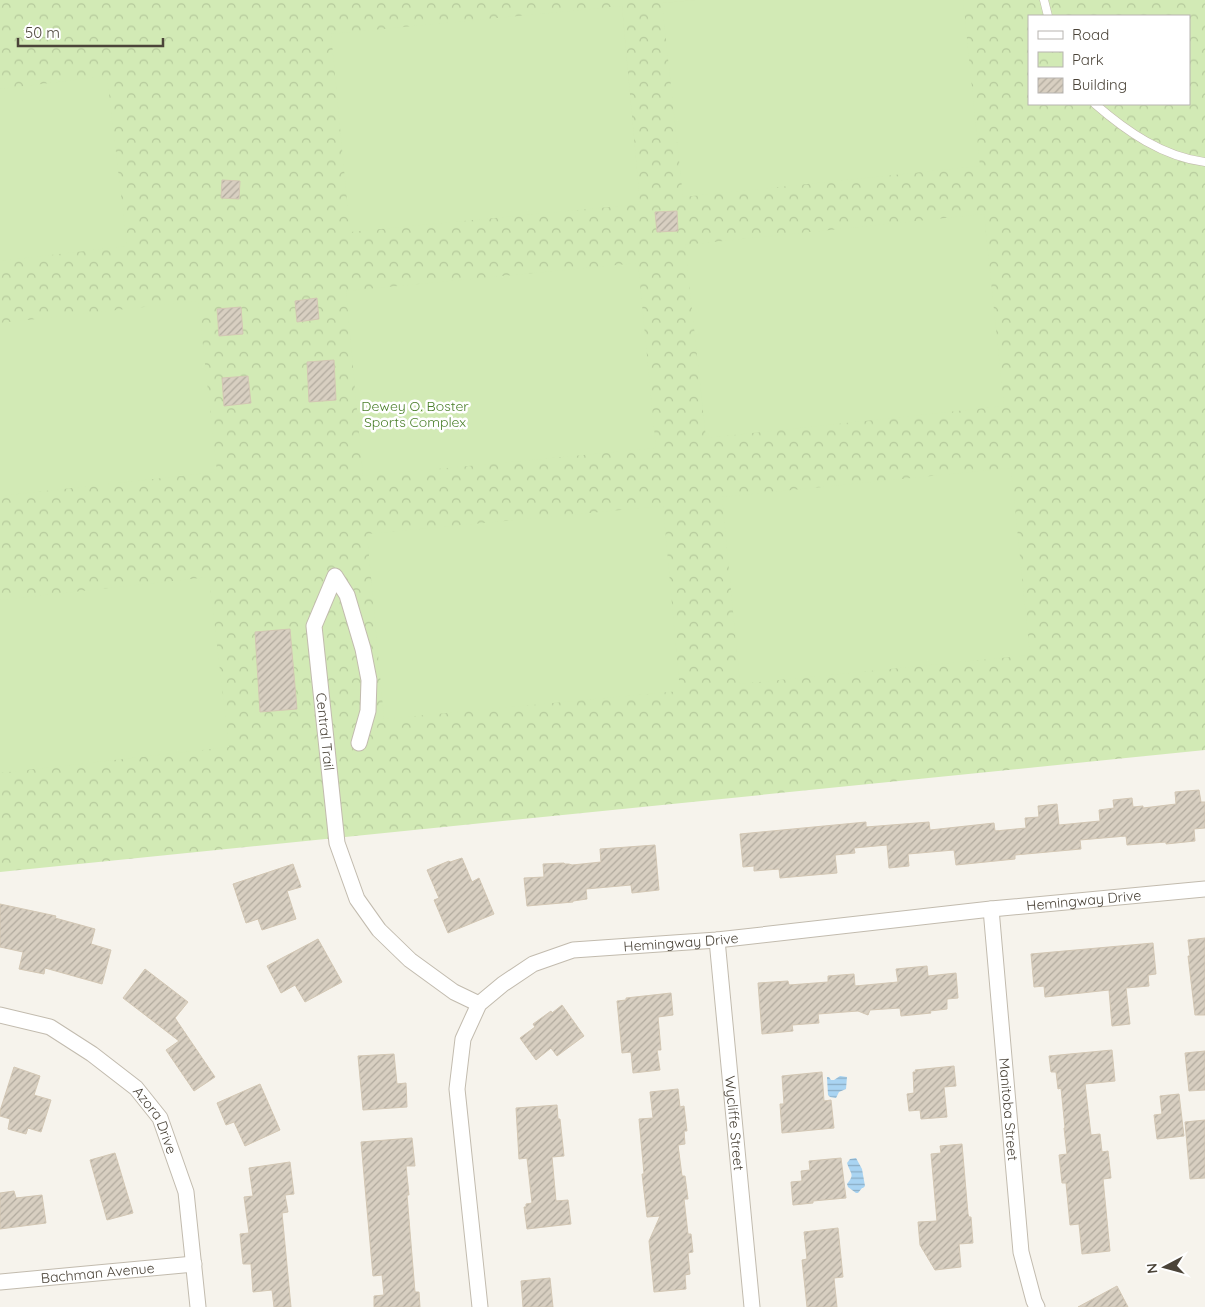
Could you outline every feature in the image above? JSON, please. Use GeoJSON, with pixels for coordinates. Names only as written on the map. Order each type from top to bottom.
{"type":"FeatureCollection","features":[{"type":"Feature","properties":{"kind":"street","name":"Central Trail"},"geometry":{"type":"LineString","coordinates":[[360,743],[368,711],[369,680],[363,649],[346,595],[336,576],[314,626],[337,843],[340,852],[356,899],[379,930],[410,960],[454,992],[479,1004]]}},
{"type":"Feature","properties":{"kind":"street","name":"Hemingway Drive"},"geometry":{"type":"LineString","coordinates":[[480,1307],[457,1089],[463,1039],[479,1004],[503,984],[533,964],[573,950],[717,940],[991,909],[1205,889]]}},
{"type":"Feature","properties":{"kind":"street","name":"Manitoba Street"},"geometry":{"type":"LineString","coordinates":[[991,909],[1021,1252],[1037,1307]]}},
{"type":"Feature","properties":{"kind":"street","name":"Wycliffe Street"},"geometry":{"type":"LineString","coordinates":[[717,940],[752,1307]]}},
{"type":"Feature","properties":{"kind":"street","name":"Azora Drive"},"geometry":{"type":"LineString","coordinates":[[0,1015],[50,1027],[92,1054],[136,1088],[160,1118],[186,1192],[198,1307]]}},
{"type":"Feature","properties":{"kind":"street","name":"Bachman Avenue"},"geometry":{"type":"LineString","coordinates":[[0,1282],[194,1264]]}},
{"type":"Feature","properties":{"kind":"lane"},"geometry":{"type":"LineString","coordinates":[[1044,0],[1048,15]]}},
{"type":"Feature","properties":{"kind":"lane"},"geometry":{"type":"LineString","coordinates":[[1096,105],[1119,125],[1149,143],[1172,154],[1205,162]]}},
{"type":"Feature","properties":{"kind":"green space","name":"Dewey O. Boster Sports Complex"},"geometry":{"type":"Polygon","coordinates":[[[0,0],[1205,0],[1205,750],[0,872],[0,0]]]}},
{"type":"Feature","properties":{"kind":"green space"},"geometry":{"type":"Polygon","coordinates":[[[695,0],[963,0],[980,166],[683,197],[662,3],[695,0]]]}},
{"type":"Feature","properties":{"kind":"green space"},"geometry":{"type":"Polygon","coordinates":[[[622,6],[640,204],[350,232],[331,34],[622,6]]]}},
{"type":"Feature","properties":{"kind":"green space"},"geometry":{"type":"Polygon","coordinates":[[[107,76],[127,246],[0,261],[0,89],[107,76]]]}},
{"type":"Feature","properties":{"kind":"green space"},"geometry":{"type":"Polygon","coordinates":[[[984,214],[1004,406],[706,438],[685,245],[984,214]]]}},
{"type":"Feature","properties":{"kind":"green space"},"geometry":{"type":"Polygon","coordinates":[[[638,263],[656,448],[363,476],[346,291],[638,263]]]}},
{"type":"Feature","properties":{"kind":"green space"},"geometry":{"type":"Polygon","coordinates":[[[198,301],[217,472],[0,496],[0,323],[198,301]]]}},
{"type":"Feature","properties":{"kind":"green space"},"geometry":{"type":"Polygon","coordinates":[[[1011,468],[1030,655],[740,684],[722,497],[1011,468]]]}},
{"type":"Feature","properties":{"kind":"green space"},"geometry":{"type":"Polygon","coordinates":[[[663,506],[680,691],[384,719],[367,534],[663,506]]]}},
{"type":"Feature","properties":{"kind":"green space"},"geometry":{"type":"Polygon","coordinates":[[[209,577],[229,747],[0,773],[0,600],[209,577]]]}},
{"type":"Feature","properties":{"kind":"water"},"geometry":{"type":"Polygon","coordinates":[[[840,1076],[847,1077],[846,1089],[839,1092],[836,1098],[830,1097],[828,1095],[827,1077],[834,1080],[840,1076]]]}},
{"type":"Feature","properties":{"kind":"water"},"geometry":{"type":"Polygon","coordinates":[[[856,1158],[862,1169],[865,1186],[858,1193],[848,1187],[847,1184],[852,1176],[847,1163],[850,1159],[856,1158]]]}},
{"type":"Feature","properties":{"kind":"building"},"geometry":{"type":"Polygon","coordinates":[[[222,180],[240,181],[239,199],[221,198],[222,180]]]}},
{"type":"Feature","properties":{"kind":"building"},"geometry":{"type":"Polygon","coordinates":[[[677,211],[678,231],[657,232],[655,212],[677,211]]]}},
{"type":"Feature","properties":{"kind":"building"},"geometry":{"type":"Polygon","coordinates":[[[317,298],[319,319],[297,322],[295,301],[317,298]]]}},
{"type":"Feature","properties":{"kind":"building"},"geometry":{"type":"Polygon","coordinates":[[[241,307],[243,334],[219,336],[217,309],[241,307]]]}},
{"type":"Feature","properties":{"kind":"building"},"geometry":{"type":"Polygon","coordinates":[[[334,360],[336,400],[309,402],[307,362],[334,360]]]}},
{"type":"Feature","properties":{"kind":"building"},"geometry":{"type":"Polygon","coordinates":[[[248,376],[251,403],[224,406],[222,378],[248,376]]]}},
{"type":"Feature","properties":{"kind":"building"},"geometry":{"type":"Polygon","coordinates":[[[290,629],[297,709],[260,712],[255,632],[290,629]]]}},
{"type":"Feature","properties":{"kind":"building"},"geometry":{"type":"Polygon","coordinates":[[[1199,790],[1201,802],[1205,802],[1205,828],[1194,829],[1195,841],[1127,845],[1126,836],[1080,840],[1081,849],[1015,855],[1015,859],[956,865],[954,850],[908,854],[909,866],[889,868],[887,845],[854,848],[855,853],[835,855],[837,873],[780,878],[779,869],[754,871],[754,866],[743,867],[740,834],[866,822],[866,827],[929,822],[930,830],[994,823],[995,831],[1026,828],[1025,818],[1039,817],[1038,806],[1057,804],[1059,825],[1100,821],[1099,810],[1114,808],[1113,800],[1132,798],[1133,807],[1143,806],[1143,808],[1176,804],[1175,792],[1199,790]]]}},
{"type":"Feature","properties":{"kind":"building"},"geometry":{"type":"Polygon","coordinates":[[[655,845],[659,890],[632,893],[631,885],[586,889],[587,899],[527,906],[524,878],[544,877],[543,864],[564,863],[572,865],[601,862],[600,849],[655,845]]]}},
{"type":"Feature","properties":{"kind":"building"},"geometry":{"type":"Polygon","coordinates":[[[462,858],[472,882],[479,878],[494,914],[448,933],[434,900],[439,898],[427,870],[462,858]]]}},
{"type":"Feature","properties":{"kind":"building"},"geometry":{"type":"Polygon","coordinates":[[[293,864],[301,887],[287,891],[296,919],[262,930],[258,919],[246,923],[233,884],[293,864]]]}},
{"type":"Feature","properties":{"kind":"building"},"geometry":{"type":"Polygon","coordinates":[[[0,904],[56,916],[55,918],[95,929],[91,944],[111,950],[102,984],[45,968],[44,974],[19,969],[23,952],[0,947],[0,904]]]}},
{"type":"Feature","properties":{"kind":"building"},"geometry":{"type":"Polygon","coordinates":[[[1205,938],[1205,1015],[1195,1015],[1188,940],[1205,938]]]}},
{"type":"Feature","properties":{"kind":"building"},"geometry":{"type":"Polygon","coordinates":[[[318,939],[342,982],[305,1002],[295,985],[281,993],[267,966],[318,939]]]}},
{"type":"Feature","properties":{"kind":"building"},"geometry":{"type":"Polygon","coordinates":[[[1153,943],[1156,974],[1148,975],[1149,986],[1126,988],[1130,1024],[1112,1026],[1109,990],[1045,997],[1044,986],[1034,987],[1031,954],[1153,943]]]}},
{"type":"Feature","properties":{"kind":"building"},"geometry":{"type":"Polygon","coordinates":[[[927,966],[928,976],[956,973],[958,998],[947,999],[947,1009],[930,1011],[931,1013],[901,1016],[900,1008],[870,1010],[868,1015],[858,1011],[818,1014],[819,1023],[792,1025],[793,1031],[762,1034],[758,983],[788,981],[789,985],[828,982],[828,976],[854,974],[855,986],[898,982],[896,969],[927,966]]]}},
{"type":"Feature","properties":{"kind":"building"},"geometry":{"type":"Polygon","coordinates":[[[145,969],[188,1002],[175,1018],[215,1077],[194,1091],[166,1050],[179,1041],[123,998],[145,969]]]}},
{"type":"Feature","properties":{"kind":"building"},"geometry":{"type":"Polygon","coordinates":[[[671,993],[673,1015],[658,1017],[661,1050],[657,1050],[660,1070],[633,1073],[631,1052],[622,1053],[617,1001],[626,1000],[626,998],[671,993]]]}},
{"type":"Feature","properties":{"kind":"building"},"geometry":{"type":"Polygon","coordinates":[[[562,1005],[584,1036],[557,1056],[551,1048],[536,1060],[520,1038],[535,1027],[533,1024],[562,1005]]]}},
{"type":"Feature","properties":{"kind":"building"},"geometry":{"type":"Polygon","coordinates":[[[1112,1050],[1115,1081],[1085,1084],[1091,1135],[1100,1134],[1102,1152],[1108,1151],[1111,1178],[1103,1179],[1110,1251],[1082,1254],[1079,1224],[1070,1225],[1066,1183],[1062,1183],[1059,1155],[1067,1154],[1061,1088],[1058,1089],[1056,1072],[1051,1072],[1049,1056],[1112,1050]]]}},
{"type":"Feature","properties":{"kind":"building"},"geometry":{"type":"Polygon","coordinates":[[[1205,1051],[1205,1090],[1189,1091],[1185,1053],[1205,1051]]]}},
{"type":"Feature","properties":{"kind":"building"},"geometry":{"type":"Polygon","coordinates":[[[394,1054],[397,1084],[406,1083],[407,1107],[363,1110],[358,1056],[394,1054]]]}},
{"type":"Feature","properties":{"kind":"building"},"geometry":{"type":"Polygon","coordinates":[[[954,1066],[956,1086],[944,1087],[947,1117],[921,1119],[920,1110],[909,1111],[907,1094],[914,1093],[913,1072],[916,1072],[915,1070],[954,1066]]]}},
{"type":"Feature","properties":{"kind":"building"},"geometry":{"type":"Polygon","coordinates":[[[14,1067],[40,1076],[34,1095],[51,1100],[41,1132],[28,1128],[26,1134],[8,1129],[10,1119],[0,1116],[14,1067]]]}},
{"type":"Feature","properties":{"kind":"building"},"geometry":{"type":"Polygon","coordinates":[[[822,1072],[824,1101],[831,1100],[834,1128],[782,1133],[780,1104],[784,1104],[782,1076],[822,1072]]]}},
{"type":"Feature","properties":{"kind":"building"},"geometry":{"type":"Polygon","coordinates":[[[260,1084],[280,1130],[245,1146],[234,1122],[226,1125],[217,1103],[260,1084]]]}},
{"type":"Feature","properties":{"kind":"building"},"geometry":{"type":"Polygon","coordinates":[[[678,1089],[680,1107],[684,1106],[687,1131],[684,1131],[685,1144],[678,1145],[682,1176],[685,1176],[688,1199],[684,1199],[688,1234],[691,1234],[693,1252],[688,1253],[690,1274],[685,1275],[686,1289],[654,1292],[649,1241],[660,1216],[647,1217],[639,1119],[653,1118],[650,1092],[678,1089]]]}},
{"type":"Feature","properties":{"kind":"building"},"geometry":{"type":"Polygon","coordinates":[[[1179,1094],[1184,1136],[1157,1139],[1154,1115],[1162,1114],[1160,1096],[1179,1094]]]}},
{"type":"Feature","properties":{"kind":"building"},"geometry":{"type":"Polygon","coordinates":[[[557,1105],[564,1156],[552,1157],[556,1201],[568,1200],[571,1224],[527,1229],[524,1207],[526,1207],[526,1204],[532,1203],[527,1158],[519,1159],[516,1108],[557,1105]]]}},
{"type":"Feature","properties":{"kind":"building"},"geometry":{"type":"Polygon","coordinates":[[[1205,1120],[1205,1178],[1190,1179],[1185,1122],[1205,1120]]]}},
{"type":"Feature","properties":{"kind":"building"},"geometry":{"type":"Polygon","coordinates":[[[412,1138],[415,1166],[406,1166],[409,1195],[407,1195],[415,1292],[419,1292],[420,1307],[374,1307],[374,1296],[384,1295],[382,1275],[373,1276],[361,1142],[412,1138]]]}},
{"type":"Feature","properties":{"kind":"building"},"geometry":{"type":"Polygon","coordinates":[[[962,1144],[968,1214],[971,1217],[973,1243],[959,1244],[961,1267],[935,1270],[920,1245],[918,1222],[937,1221],[931,1154],[941,1153],[940,1146],[962,1144]]]}},
{"type":"Feature","properties":{"kind":"building"},"geometry":{"type":"Polygon","coordinates":[[[115,1153],[133,1213],[107,1220],[90,1160],[115,1153]]]}},
{"type":"Feature","properties":{"kind":"building"},"geometry":{"type":"Polygon","coordinates":[[[841,1158],[846,1198],[793,1205],[791,1182],[802,1181],[801,1171],[810,1170],[809,1161],[841,1158]]]}},
{"type":"Feature","properties":{"kind":"building"},"geometry":{"type":"Polygon","coordinates":[[[290,1162],[294,1194],[285,1195],[288,1212],[282,1213],[291,1307],[274,1307],[272,1290],[253,1292],[251,1264],[243,1264],[240,1234],[249,1233],[244,1197],[253,1196],[249,1168],[290,1162]]]}},
{"type":"Feature","properties":{"kind":"building"},"geometry":{"type":"Polygon","coordinates":[[[14,1191],[16,1198],[42,1195],[46,1223],[0,1229],[0,1193],[14,1191]]]}},
{"type":"Feature","properties":{"kind":"building"},"geometry":{"type":"Polygon","coordinates":[[[838,1228],[843,1277],[834,1278],[837,1307],[807,1307],[802,1260],[807,1259],[804,1232],[838,1228]]]}},
{"type":"Feature","properties":{"kind":"building"},"geometry":{"type":"Polygon","coordinates":[[[550,1278],[553,1307],[523,1307],[521,1281],[550,1278]]]}},
{"type":"Feature","properties":{"kind":"building"},"geometry":{"type":"Polygon","coordinates":[[[1117,1286],[1128,1307],[1078,1307],[1117,1286]]]}}]}
